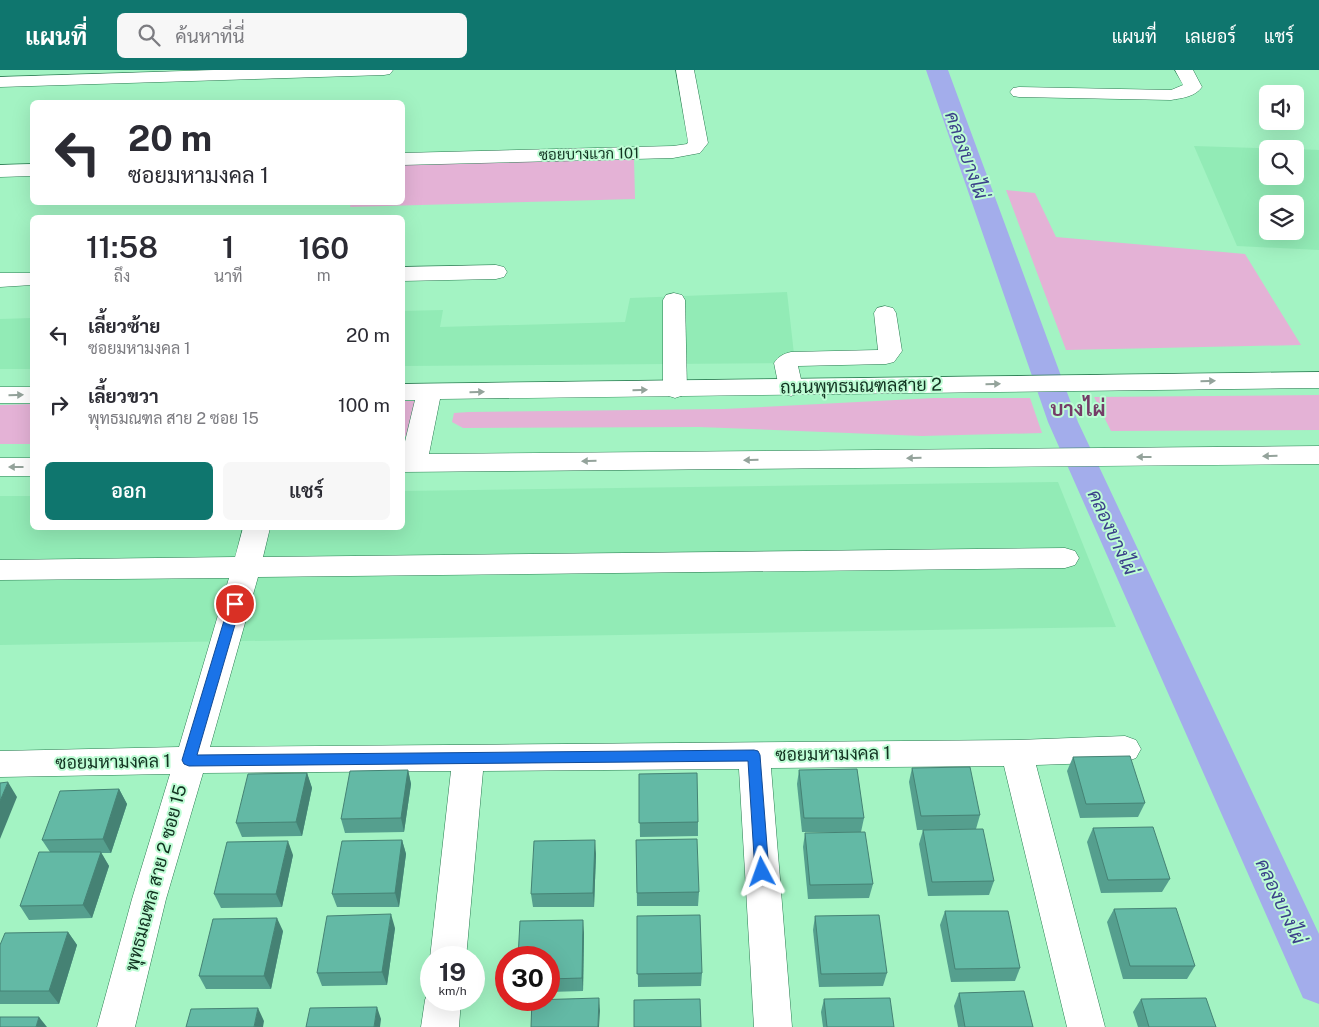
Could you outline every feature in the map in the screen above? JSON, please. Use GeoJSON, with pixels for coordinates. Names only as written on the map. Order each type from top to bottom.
{"type":"FeatureCollection","features":[{"type":"Feature","properties":{"kind":"street"},"geometry":{"type":"LineString","coordinates":[[0,82],[384,70]]}},
{"type":"Feature","properties":{"kind":"street","name":"ซอยบางแวก 101"},"geometry":{"type":"LineString","coordinates":[[405,159],[673,152],[692,149],[698,143],[685,70]]}},
{"type":"Feature","properties":{"kind":"street"},"geometry":{"type":"LineString","coordinates":[[1019,92],[1171,95],[1193,87],[1184,70]]}},
{"type":"Feature","properties":{"kind":"street"},"geometry":{"type":"LineString","coordinates":[[0,171],[30,170]]}},
{"type":"Feature","properties":{"kind":"street"},"geometry":{"type":"LineString","coordinates":[[405,274],[496,272]]}},
{"type":"Feature","properties":{"kind":"street"},"geometry":{"type":"LineString","coordinates":[[0,280],[30,279]]}},
{"type":"Feature","properties":{"kind":"street"},"geometry":{"type":"LineString","coordinates":[[674,300],[675,390]]}},
{"type":"Feature","properties":{"kind":"street"},"geometry":{"type":"LineString","coordinates":[[790,388],[786,363],[791,359],[886,357],[890,351],[885,313]]}},
{"type":"Feature","properties":{"kind":"street","name":"ถนนพุทธมณฑลสาย 2"},"geometry":{"type":"LineString","coordinates":[[405,392],[675,390],[1319,380]]}},
{"type":"Feature","properties":{"kind":"street"},"geometry":{"type":"LineString","coordinates":[[429,392],[408,463],[1319,455]]}},
{"type":"Feature","properties":{"kind":"street"},"geometry":{"type":"LineString","coordinates":[[0,395],[30,395]]}},
{"type":"Feature","properties":{"kind":"street"},"geometry":{"type":"LineString","coordinates":[[0,467],[30,467]]}},
{"type":"Feature","properties":{"kind":"street","name":"พุทธมณฑล สาย 2 ซอย 15"},"geometry":{"type":"LineString","coordinates":[[116,1027],[149,900],[189,760],[226,641],[256,530]]}},
{"type":"Feature","properties":{"kind":"street"},"geometry":{"type":"LineString","coordinates":[[0,570],[1064,558]]}},
{"type":"Feature","properties":{"kind":"street","name":"ซอยมหามงคล 1"},"geometry":{"type":"LineString","coordinates":[[0,764],[189,760],[1016,753],[1125,749]]}},
{"type":"Feature","properties":{"kind":"street"},"geometry":{"type":"LineString","coordinates":[[1016,753],[1086,1027]]}},
{"type":"Feature","properties":{"kind":"street"},"geometry":{"type":"LineString","coordinates":[[754,755],[773,1027]]}},
{"type":"Feature","properties":{"kind":"street"},"geometry":{"type":"LineString","coordinates":[[449,946],[468,758]]}},
{"type":"Feature","properties":{"kind":"street"},"geometry":{"type":"LineString","coordinates":[[440,1027],[442,1011]]}},
{"type":"Feature","properties":{"kind":"shaded area"},"geometry":{"type":"Polygon","coordinates":[[[1194,146],[1259,148],[1259,185],[1304,185],[1304,149],[1319,150],[1319,250],[1237,246],[1194,146]]]}},
{"type":"Feature","properties":{"kind":"shaded area"},"geometry":{"type":"Polygon","coordinates":[[[634,158],[635,199],[350,207],[350,205],[405,205],[405,164],[634,158]]]}},
{"type":"Feature","properties":{"kind":"shaded area"},"geometry":{"type":"Polygon","coordinates":[[[1006,190],[1035,193],[1056,237],[1245,254],[1301,345],[1066,350],[1006,190]]]}},
{"type":"Feature","properties":{"kind":"shaded area"},"geometry":{"type":"Polygon","coordinates":[[[787,292],[795,363],[405,366],[405,311],[443,310],[440,327],[625,322],[630,298],[787,292]]]}},
{"type":"Feature","properties":{"kind":"shaded area"},"geometry":{"type":"Polygon","coordinates":[[[30,318],[30,369],[0,369],[0,319],[30,318]]]}},
{"type":"Feature","properties":{"kind":"shaded area"},"geometry":{"type":"Polygon","coordinates":[[[1319,395],[1319,430],[1111,431],[1094,397],[1319,395]]]}},
{"type":"Feature","properties":{"kind":"shaded area"},"geometry":{"type":"Polygon","coordinates":[[[934,398],[1030,398],[1042,433],[922,436],[699,427],[463,428],[452,422],[454,413],[469,412],[724,409],[934,398]]]}},
{"type":"Feature","properties":{"kind":"shaded area"},"geometry":{"type":"Polygon","coordinates":[[[405,401],[417,401],[409,432],[405,437],[405,401]]]}},
{"type":"Feature","properties":{"kind":"shaded area"},"geometry":{"type":"Polygon","coordinates":[[[30,404],[30,444],[0,444],[0,405],[30,404]]]}},
{"type":"Feature","properties":{"kind":"shaded area"},"geometry":{"type":"Polygon","coordinates":[[[1058,482],[1116,627],[0,645],[0,496],[30,496],[30,530],[405,530],[405,491],[1058,482]]]}},
{"type":"Feature","properties":{"kind":"building"},"geometry":{"type":"Polygon","coordinates":[[[1130,756],[1145,803],[1086,804],[1073,757],[1130,756]]]}},
{"type":"Feature","properties":{"kind":"building"},"geometry":{"type":"Polygon","coordinates":[[[970,767],[980,815],[921,816],[912,768],[970,767]]]}},
{"type":"Feature","properties":{"kind":"building"},"geometry":{"type":"Polygon","coordinates":[[[857,769],[864,818],[804,818],[799,770],[857,769]]]}},
{"type":"Feature","properties":{"kind":"building"},"geometry":{"type":"Polygon","coordinates":[[[408,770],[401,818],[341,819],[350,771],[408,770]]]}},
{"type":"Feature","properties":{"kind":"building"},"geometry":{"type":"Polygon","coordinates":[[[307,773],[296,822],[236,823],[248,774],[307,773]]]}},
{"type":"Feature","properties":{"kind":"building"},"geometry":{"type":"Polygon","coordinates":[[[697,773],[698,822],[639,823],[639,774],[697,773]]]}},
{"type":"Feature","properties":{"kind":"building"},"geometry":{"type":"Polygon","coordinates":[[[8,782],[0,801],[0,783],[8,782]]]}},
{"type":"Feature","properties":{"kind":"building"},"geometry":{"type":"Polygon","coordinates":[[[119,789],[103,839],[42,840],[60,791],[119,789]]]}},
{"type":"Feature","properties":{"kind":"building"},"geometry":{"type":"Polygon","coordinates":[[[1153,827],[1170,879],[1108,880],[1093,828],[1153,827]]]}},
{"type":"Feature","properties":{"kind":"building"},"geometry":{"type":"Polygon","coordinates":[[[983,829],[994,881],[932,882],[923,830],[983,829]]]}},
{"type":"Feature","properties":{"kind":"building"},"geometry":{"type":"Polygon","coordinates":[[[865,832],[873,884],[810,885],[805,833],[865,832]]]}},
{"type":"Feature","properties":{"kind":"building"},"geometry":{"type":"Polygon","coordinates":[[[697,839],[699,892],[637,893],[636,840],[697,839]]]}},
{"type":"Feature","properties":{"kind":"building"},"geometry":{"type":"Polygon","coordinates":[[[402,840],[395,893],[332,894],[342,841],[402,840]]]}},
{"type":"Feature","properties":{"kind":"building"},"geometry":{"type":"Polygon","coordinates":[[[595,840],[593,893],[531,894],[534,841],[595,840]]]}},
{"type":"Feature","properties":{"kind":"building"},"geometry":{"type":"Polygon","coordinates":[[[288,841],[276,894],[214,894],[227,842],[288,841]]]}},
{"type":"Feature","properties":{"kind":"building"},"geometry":{"type":"Polygon","coordinates":[[[39,852],[101,852],[83,905],[20,906],[39,852]]]}},
{"type":"Feature","properties":{"kind":"building"},"geometry":{"type":"Polygon","coordinates":[[[1176,908],[1195,966],[1130,966],[1114,909],[1176,908]]]}},
{"type":"Feature","properties":{"kind":"building"},"geometry":{"type":"Polygon","coordinates":[[[945,911],[1008,911],[1020,968],[955,969],[945,911]]]}},
{"type":"Feature","properties":{"kind":"building"},"geometry":{"type":"Polygon","coordinates":[[[391,914],[382,972],[317,973],[327,916],[391,914]]]}},
{"type":"Feature","properties":{"kind":"building"},"geometry":{"type":"Polygon","coordinates":[[[700,915],[702,973],[637,974],[637,916],[700,915]]]}},
{"type":"Feature","properties":{"kind":"building"},"geometry":{"type":"Polygon","coordinates":[[[879,915],[887,973],[821,974],[815,916],[879,915]]]}},
{"type":"Feature","properties":{"kind":"building"},"geometry":{"type":"Polygon","coordinates":[[[277,918],[264,976],[199,976],[213,919],[277,918]]]}},
{"type":"Feature","properties":{"kind":"building"},"geometry":{"type":"Polygon","coordinates":[[[583,920],[582,978],[560,979],[560,946],[519,946],[520,921],[583,920]]]}},
{"type":"Feature","properties":{"kind":"building"},"geometry":{"type":"Polygon","coordinates":[[[68,932],[49,991],[0,991],[0,945],[5,933],[68,932]]]}},
{"type":"Feature","properties":{"kind":"building"},"geometry":{"type":"Polygon","coordinates":[[[1024,991],[1033,1027],[965,1027],[959,993],[1024,991]]]}},
{"type":"Feature","properties":{"kind":"building"},"geometry":{"type":"Polygon","coordinates":[[[599,998],[598,1027],[531,1027],[532,1011],[560,1011],[560,999],[599,998]]]}},
{"type":"Feature","properties":{"kind":"building"},"geometry":{"type":"Polygon","coordinates":[[[890,998],[894,1027],[827,1027],[824,999],[890,998]]]}},
{"type":"Feature","properties":{"kind":"building"},"geometry":{"type":"Polygon","coordinates":[[[1206,998],[1216,1027],[1149,1027],[1141,999],[1206,998]]]}},
{"type":"Feature","properties":{"kind":"building"},"geometry":{"type":"Polygon","coordinates":[[[700,999],[701,1027],[634,1027],[634,1000],[700,999]]]}},
{"type":"Feature","properties":{"kind":"building"},"geometry":{"type":"Polygon","coordinates":[[[377,1007],[374,1027],[306,1027],[310,1008],[377,1007]]]}},
{"type":"Feature","properties":{"kind":"building"},"geometry":{"type":"Polygon","coordinates":[[[258,1008],[254,1027],[186,1027],[191,1009],[258,1008]]]}},
{"type":"Feature","properties":{"kind":"building"},"geometry":{"type":"Polygon","coordinates":[[[0,1017],[39,1017],[36,1027],[0,1027],[0,1017]]]}},
{"type":"Feature","properties":{"kind":"waterway","name":"คลองบางไผ่"},"geometry":{"type":"LineString","coordinates":[[937,70],[1063,422],[1319,983]]}},
{"type":"Feature","properties":{"kind":"district","name":"บางไผ่"},"geometry":{"type":"Point","coordinates":[1078,409]}},
{"type":"Feature","properties":{"kind":"route"},"geometry":{"type":"LineString","coordinates":[[235,604],[226,641],[189,760],[754,755],[762,872]]}}]}
